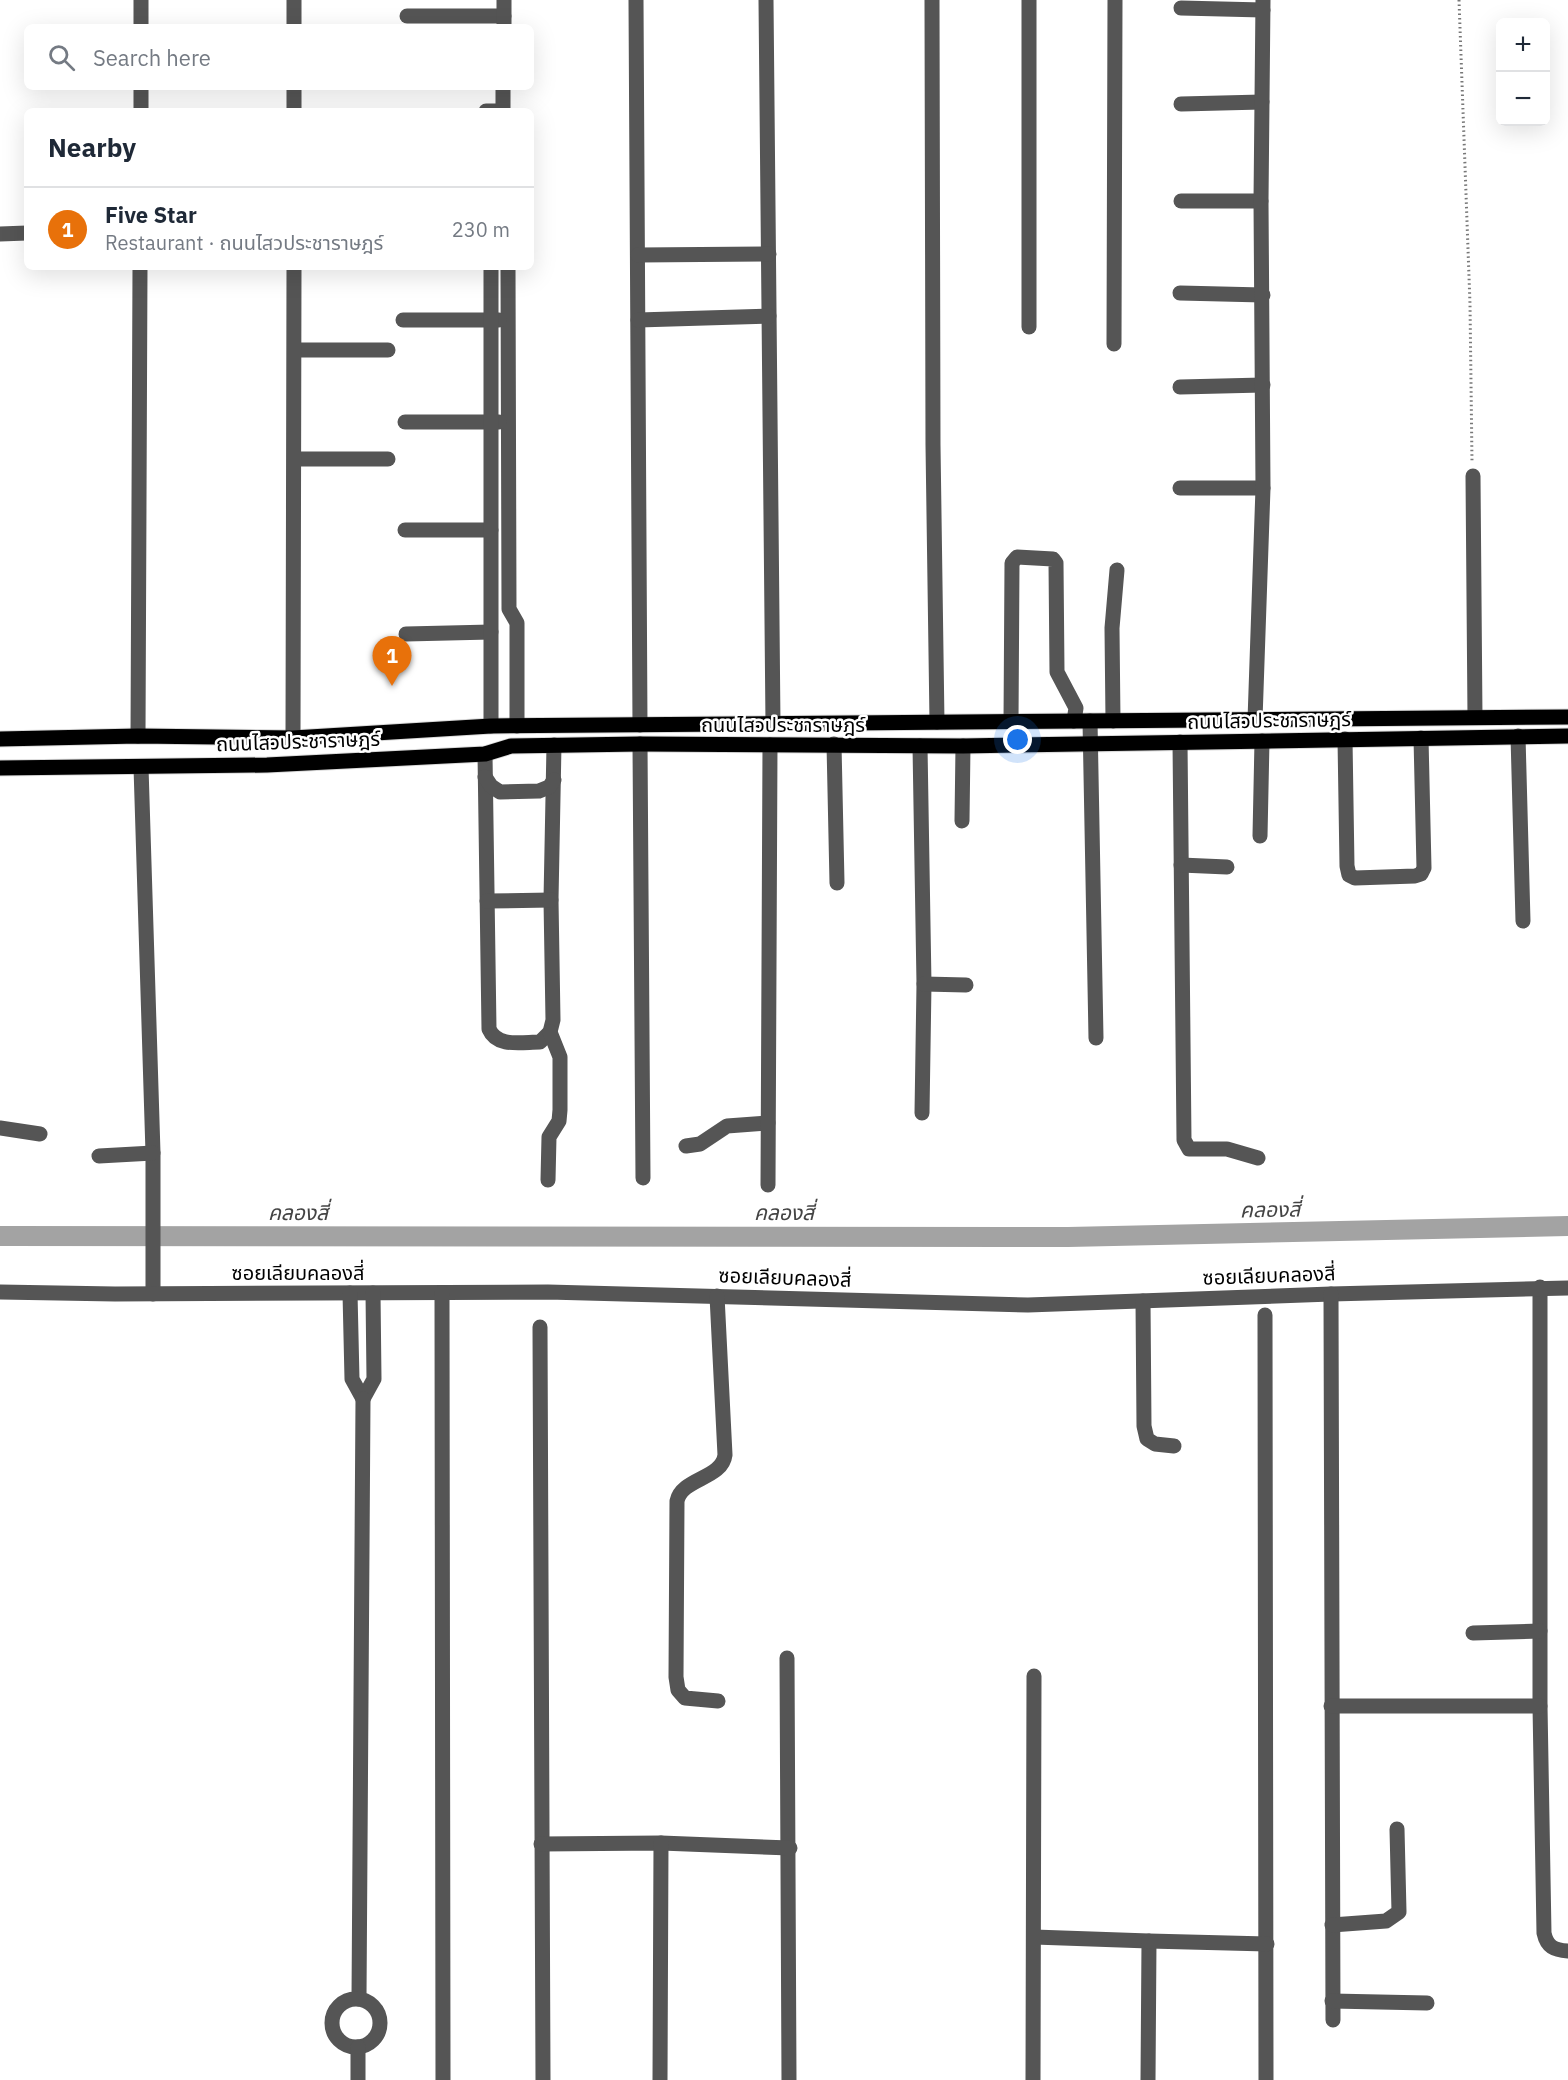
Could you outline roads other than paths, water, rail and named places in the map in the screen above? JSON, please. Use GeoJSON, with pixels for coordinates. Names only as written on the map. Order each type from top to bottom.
{"type":"FeatureCollection","features":[{"type":"Feature","properties":{"kind":"main road","name":"ถนนไสวประชาราษฎร์"},"geometry":{"type":"LineString","coordinates":[[0,739],[138,736],[293,738],[491,726],[1568,717]]}},
{"type":"Feature","properties":{"kind":"main road","name":"ถนนไสวประชาราษฎร์"},"geometry":{"type":"LineString","coordinates":[[0,768],[267,765],[484,754],[511,746],[834,744],[963,746],[1568,736]]}},
{"type":"Feature","properties":{"kind":"street"},"geometry":{"type":"LineString","coordinates":[[141,0],[141,24]]}},
{"type":"Feature","properties":{"kind":"street"},"geometry":{"type":"LineString","coordinates":[[294,0],[294,24]]}},
{"type":"Feature","properties":{"kind":"street"},"geometry":{"type":"LineString","coordinates":[[407,16],[504,22],[504,0]]}},
{"type":"Feature","properties":{"kind":"street"},"geometry":{"type":"LineString","coordinates":[[636,0],[640,725]]}},
{"type":"Feature","properties":{"kind":"street"},"geometry":{"type":"LineString","coordinates":[[766,0],[773,724]]}},
{"type":"Feature","properties":{"kind":"street"},"geometry":{"type":"LineString","coordinates":[[932,0],[933,445],[937,723]]}},
{"type":"Feature","properties":{"kind":"street"},"geometry":{"type":"LineString","coordinates":[[1029,0],[1029,327]]}},
{"type":"Feature","properties":{"kind":"street"},"geometry":{"type":"LineString","coordinates":[[1114,344],[1115,0]]}},
{"type":"Feature","properties":{"kind":"street"},"geometry":{"type":"LineString","coordinates":[[1181,8],[1263,5],[1261,201],[1263,488],[1255,720]]}},
{"type":"Feature","properties":{"kind":"street"},"geometry":{"type":"LineString","coordinates":[[141,90],[141,108]]}},
{"type":"Feature","properties":{"kind":"street"},"geometry":{"type":"LineString","coordinates":[[294,90],[294,108]]}},
{"type":"Feature","properties":{"kind":"street"},"geometry":{"type":"LineString","coordinates":[[503,90],[503,108]]}},
{"type":"Feature","properties":{"kind":"street"},"geometry":{"type":"LineString","coordinates":[[1181,104],[1262,102]]}},
{"type":"Feature","properties":{"kind":"street"},"geometry":{"type":"LineString","coordinates":[[1181,201],[1261,201]]}},
{"type":"Feature","properties":{"kind":"street"},"geometry":{"type":"LineString","coordinates":[[0,234],[24,233]]}},
{"type":"Feature","properties":{"kind":"street"},"geometry":{"type":"LineString","coordinates":[[638,255],[769,254]]}},
{"type":"Feature","properties":{"kind":"street"},"geometry":{"type":"LineString","coordinates":[[138,736],[140,270]]}},
{"type":"Feature","properties":{"kind":"street"},"geometry":{"type":"LineString","coordinates":[[293,738],[294,270]]}},
{"type":"Feature","properties":{"kind":"street"},"geometry":{"type":"LineString","coordinates":[[491,270],[491,726]]}},
{"type":"Feature","properties":{"kind":"street"},"geometry":{"type":"LineString","coordinates":[[508,270],[508,609],[517,623],[517,726]]}},
{"type":"Feature","properties":{"kind":"street"},"geometry":{"type":"LineString","coordinates":[[1180,292],[1263,296]]}},
{"type":"Feature","properties":{"kind":"street"},"geometry":{"type":"LineString","coordinates":[[638,320],[769,316]]}},
{"type":"Feature","properties":{"kind":"street"},"geometry":{"type":"LineString","coordinates":[[403,320],[508,320]]}},
{"type":"Feature","properties":{"kind":"street"},"geometry":{"type":"LineString","coordinates":[[295,350],[388,350]]}},
{"type":"Feature","properties":{"kind":"street"},"geometry":{"type":"LineString","coordinates":[[1180,387],[1263,385]]}},
{"type":"Feature","properties":{"kind":"street"},"geometry":{"type":"LineString","coordinates":[[405,422],[508,422]]}},
{"type":"Feature","properties":{"kind":"street"},"geometry":{"type":"LineString","coordinates":[[295,459],[388,459]]}},
{"type":"Feature","properties":{"kind":"street"},"geometry":{"type":"LineString","coordinates":[[1473,476],[1475,717]]}},
{"type":"Feature","properties":{"kind":"street"},"geometry":{"type":"LineString","coordinates":[[1180,488],[1263,488]]}},
{"type":"Feature","properties":{"kind":"street"},"geometry":{"type":"LineString","coordinates":[[405,530],[491,530]]}},
{"type":"Feature","properties":{"kind":"street"},"geometry":{"type":"LineString","coordinates":[[1011,722],[1012,563],[1017,557],[1053,559],[1056,563],[1057,672],[1076,708],[1074,721]]}},
{"type":"Feature","properties":{"kind":"street"},"geometry":{"type":"LineString","coordinates":[[1113,721],[1112,628],[1117,570]]}},
{"type":"Feature","properties":{"kind":"street"},"geometry":{"type":"LineString","coordinates":[[491,609],[508,609]]}},
{"type":"Feature","properties":{"kind":"street"},"geometry":{"type":"LineString","coordinates":[[406,634],[491,632]]}},
{"type":"Feature","properties":{"kind":"street"},"geometry":{"type":"LineString","coordinates":[[1090,721],[1096,1038]]}},
{"type":"Feature","properties":{"kind":"street"},"geometry":{"type":"LineString","coordinates":[[1518,736],[1523,921]]}},
{"type":"Feature","properties":{"kind":"street"},"geometry":{"type":"LineString","coordinates":[[1345,739],[1347,866],[1349,875],[1355,878],[1415,876],[1421,874],[1424,868],[1421,738]]}},
{"type":"Feature","properties":{"kind":"street"},"geometry":{"type":"LineString","coordinates":[[1260,836],[1262,741]]}},
{"type":"Feature","properties":{"kind":"street"},"geometry":{"type":"LineString","coordinates":[[1180,742],[1184,1140],[1189,1149],[1227,1149],[1258,1158]]}},
{"type":"Feature","properties":{"kind":"street"},"geometry":{"type":"LineString","coordinates":[[640,744],[643,1178]]}},
{"type":"Feature","properties":{"kind":"street"},"geometry":{"type":"LineString","coordinates":[[834,744],[837,883]]}},
{"type":"Feature","properties":{"kind":"street"},"geometry":{"type":"LineString","coordinates":[[484,754],[488,1023],[492,1035],[500,1042],[540,1042],[550,1032],[553,1020],[551,900],[554,746]]}},
{"type":"Feature","properties":{"kind":"street"},"geometry":{"type":"LineString","coordinates":[[768,1185],[770,746]]}},
{"type":"Feature","properties":{"kind":"street"},"geometry":{"type":"LineString","coordinates":[[920,746],[924,984],[922,1113]]}},
{"type":"Feature","properties":{"kind":"street"},"geometry":{"type":"LineString","coordinates":[[962,821],[963,746]]}},
{"type":"Feature","properties":{"kind":"street"},"geometry":{"type":"LineString","coordinates":[[141,767],[153,1153],[153,1294]]}},
{"type":"Feature","properties":{"kind":"street"},"geometry":{"type":"LineString","coordinates":[[485,777],[491,786],[500,792],[538,791],[549,787],[554,780]]}},
{"type":"Feature","properties":{"kind":"street"},"geometry":{"type":"LineString","coordinates":[[1181,866],[1227,867]]}},
{"type":"Feature","properties":{"kind":"street"},"geometry":{"type":"LineString","coordinates":[[487,901],[551,900]]}},
{"type":"Feature","properties":{"kind":"street"},"geometry":{"type":"LineString","coordinates":[[924,984],[966,985]]}},
{"type":"Feature","properties":{"kind":"street"},"geometry":{"type":"LineString","coordinates":[[548,1180],[549,1137],[559,1121],[561,1110],[560,1057],[550,1032]]}},
{"type":"Feature","properties":{"kind":"street"},"geometry":{"type":"LineString","coordinates":[[686,1146],[700,1144],[727,1126],[768,1123]]}},
{"type":"Feature","properties":{"kind":"street"},"geometry":{"type":"LineString","coordinates":[[0,1128],[40,1134]]}},
{"type":"Feature","properties":{"kind":"street"},"geometry":{"type":"LineString","coordinates":[[99,1156],[153,1153]]}},
{"type":"Feature","properties":{"kind":"street"},"geometry":{"type":"LineString","coordinates":[[1540,1287],[1540,1706],[1544,1933],[1550,1946],[1557,1951],[1568,1952]]}},
{"type":"Feature","properties":{"kind":"street","name":"ซอยเลียบคลองสี่"},"geometry":{"type":"LineString","coordinates":[[0,1292],[153,1294],[548,1292],[1028,1305],[1540,1287],[1568,1288]]}},
{"type":"Feature","properties":{"kind":"street"},"geometry":{"type":"LineString","coordinates":[[350,1293],[352,1379],[363,1398]]}},
{"type":"Feature","properties":{"kind":"street"},"geometry":{"type":"LineString","coordinates":[[359,1999],[363,1398],[374,1379],[373,1293]]}},
{"type":"Feature","properties":{"kind":"street"},"geometry":{"type":"LineString","coordinates":[[441,1293],[443,2080]]}},
{"type":"Feature","properties":{"kind":"street"},"geometry":{"type":"LineString","coordinates":[[1331,1294],[1333,2020]]}},
{"type":"Feature","properties":{"kind":"street"},"geometry":{"type":"LineString","coordinates":[[717,1296],[725,1455],[722,1466],[680,1492],[677,1501],[676,1677],[678,1690],[685,1698],[718,1701]]}},
{"type":"Feature","properties":{"kind":"street"},"geometry":{"type":"LineString","coordinates":[[1143,1301],[1144,1426],[1147,1439],[1155,1444],[1174,1446]]}},
{"type":"Feature","properties":{"kind":"street"},"geometry":{"type":"LineString","coordinates":[[1265,1315],[1266,2080]]}},
{"type":"Feature","properties":{"kind":"street"},"geometry":{"type":"LineString","coordinates":[[540,1327],[543,2080]]}},
{"type":"Feature","properties":{"kind":"street"},"geometry":{"type":"LineString","coordinates":[[1473,1633],[1540,1631]]}},
{"type":"Feature","properties":{"kind":"street"},"geometry":{"type":"LineString","coordinates":[[787,1658],[790,1848],[789,2080]]}},
{"type":"Feature","properties":{"kind":"street"},"geometry":{"type":"LineString","coordinates":[[1033,2080],[1034,1676]]}},
{"type":"Feature","properties":{"kind":"street"},"geometry":{"type":"LineString","coordinates":[[1331,1706],[1540,1706]]}},
{"type":"Feature","properties":{"kind":"street"},"geometry":{"type":"LineString","coordinates":[[1332,1925],[1386,1921],[1399,1912],[1397,1828]]}},
{"type":"Feature","properties":{"kind":"street"},"geometry":{"type":"LineString","coordinates":[[541,1844],[661,1843],[790,1848]]}},
{"type":"Feature","properties":{"kind":"street"},"geometry":{"type":"LineString","coordinates":[[660,2080],[661,1843]]}},
{"type":"Feature","properties":{"kind":"street"},"geometry":{"type":"LineString","coordinates":[[1034,1937],[1267,1944]]}},
{"type":"Feature","properties":{"kind":"street"},"geometry":{"type":"LineString","coordinates":[[1148,2080],[1149,1941]]}},
{"type":"Feature","properties":{"kind":"street"},"geometry":{"type":"LineString","coordinates":[[359,1999],[369,2003],[376,2010],[379,2029],[375,2038],[367,2044],[358,2047],[348,2046],[339,2040],[334,2032],[332,2022],[334,2012],[341,2004],[359,1999]]}},
{"type":"Feature","properties":{"kind":"street"},"geometry":{"type":"LineString","coordinates":[[1332,2001],[1427,2003]]}},
{"type":"Feature","properties":{"kind":"street"},"geometry":{"type":"LineString","coordinates":[[357,2080],[358,2047]]}},
{"type":"Feature","properties":{"kind":"waterway","name":"คลองสี่"},"geometry":{"type":"LineString","coordinates":[[0,1236],[1068,1237],[1568,1226]]}},
{"type":"Feature","properties":{"kind":"place","name":"Five Star"},"geometry":{"type":"Point","coordinates":[392,686]}}]}
